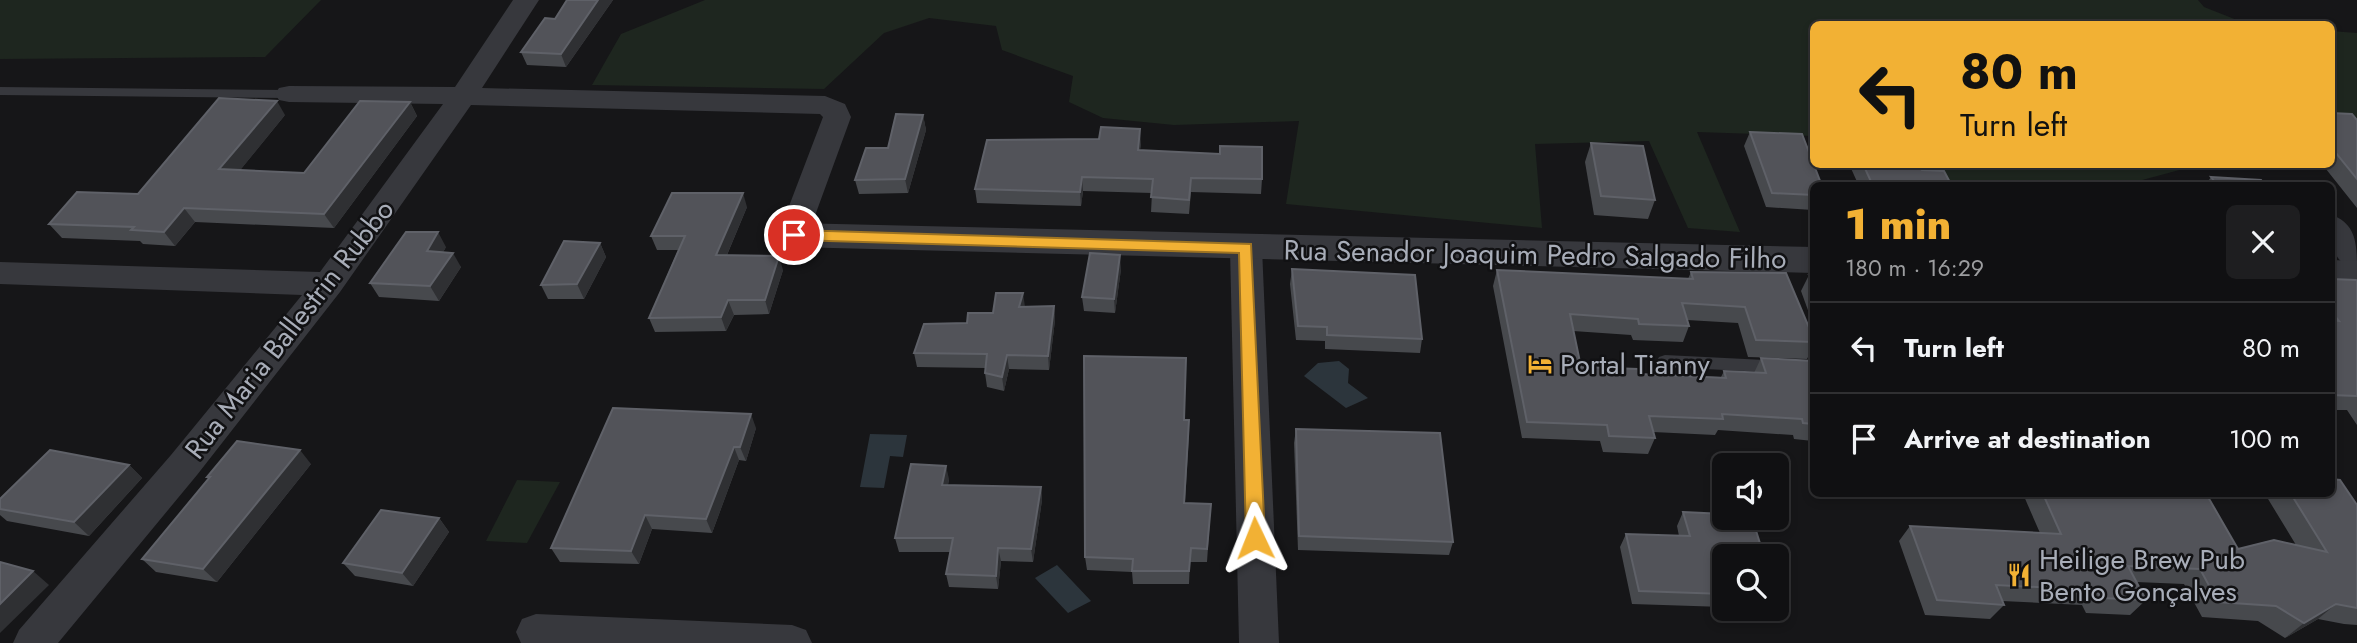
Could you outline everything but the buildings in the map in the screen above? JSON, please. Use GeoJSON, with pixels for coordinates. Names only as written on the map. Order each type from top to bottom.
{"type":"FeatureCollection","features":[{"type":"Feature","properties":{"kind":"street","name":"Rua Maria Ballestrin Rubbo"},"geometry":{"type":"LineString","coordinates":[[33,643],[184,465],[329,284],[463,96],[526,0]]}},
{"type":"Feature","properties":{"kind":"street"},"geometry":{"type":"LineString","coordinates":[[289,94],[825,105],[835,110],[837,117],[794,235]]}},
{"type":"Feature","properties":{"kind":"street"},"geometry":{"type":"LineString","coordinates":[[2335,231],[2357,259]]}},
{"type":"Feature","properties":{"kind":"street","name":"Rua Senador Joaquim Pedro Salgado Filho"},"geometry":{"type":"LineString","coordinates":[[794,235],[1791,263]]}},
{"type":"Feature","properties":{"kind":"street"},"geometry":{"type":"LineString","coordinates":[[1246,248],[1259,643]]}},
{"type":"Feature","properties":{"kind":"street"},"geometry":{"type":"LineString","coordinates":[[2335,273],[2357,274]]}},
{"type":"Feature","properties":{"kind":"street"},"geometry":{"type":"LineString","coordinates":[[4,277],[329,284]]}},
{"type":"Feature","properties":{"kind":"street"},"geometry":{"type":"LineString","coordinates":[[536,632],[792,643]]}},
{"type":"Feature","properties":{"kind":"lane"},"geometry":{"type":"LineString","coordinates":[[0,91],[289,94]]}},
{"type":"Feature","properties":{"kind":"lane"},"geometry":{"type":"LineString","coordinates":[[1665,361],[1810,366]]}},
{"type":"Feature","properties":{"kind":"shaded area"},"geometry":{"type":"Polygon","coordinates":[[[0,0],[321,0],[265,57],[0,59],[0,0]]]}},
{"type":"Feature","properties":{"kind":"shaded area"},"geometry":{"type":"Polygon","coordinates":[[[705,0],[2198,0],[2204,7],[2239,21],[1810,21],[1810,136],[1697,132],[1740,232],[1688,228],[1649,141],[1535,144],[1542,228],[1286,204],[1299,121],[1174,125],[1103,118],[1069,102],[1073,76],[1002,50],[996,26],[929,18],[884,33],[824,89],[592,85],[621,34],[705,0]]]}},
{"type":"Feature","properties":{"kind":"shaded area"},"geometry":{"type":"Polygon","coordinates":[[[2335,31],[2357,33],[2357,126],[2335,121],[2335,31]]]}},
{"type":"Feature","properties":{"kind":"shaded area"},"geometry":{"type":"Polygon","coordinates":[[[1938,168],[2187,168],[2135,182],[1947,182],[1938,168]]]}},
{"type":"Feature","properties":{"kind":"shaded area"},"geometry":{"type":"Polygon","coordinates":[[[1339,361],[1349,369],[1348,383],[1368,398],[1346,408],[1304,376],[1318,363],[1339,361]]]}},
{"type":"Feature","properties":{"kind":"shaded area"},"geometry":{"type":"Polygon","coordinates":[[[870,434],[907,435],[903,457],[890,456],[884,488],[860,487],[870,434]]]}},
{"type":"Feature","properties":{"kind":"shaded area"},"geometry":{"type":"Polygon","coordinates":[[[517,480],[560,482],[527,543],[486,541],[517,480]]]}},
{"type":"Feature","properties":{"kind":"shaded area"},"geometry":{"type":"Polygon","coordinates":[[[1057,565],[1091,601],[1068,613],[1035,578],[1057,565]]]}},
{"type":"Feature","properties":{"kind":"place","name":"Portal Tianny"},"geometry":{"type":"Point","coordinates":[1540,364]}},
{"type":"Feature","properties":{"kind":"place","name":"Heilige Brew Pub Bento Gonçalves"},"geometry":{"type":"Point","coordinates":[2019,575]}},
{"type":"Feature","properties":{"kind":"route"},"geometry":{"type":"LineString","coordinates":[[794,235],[1246,248],[1255,538]]}}]}
